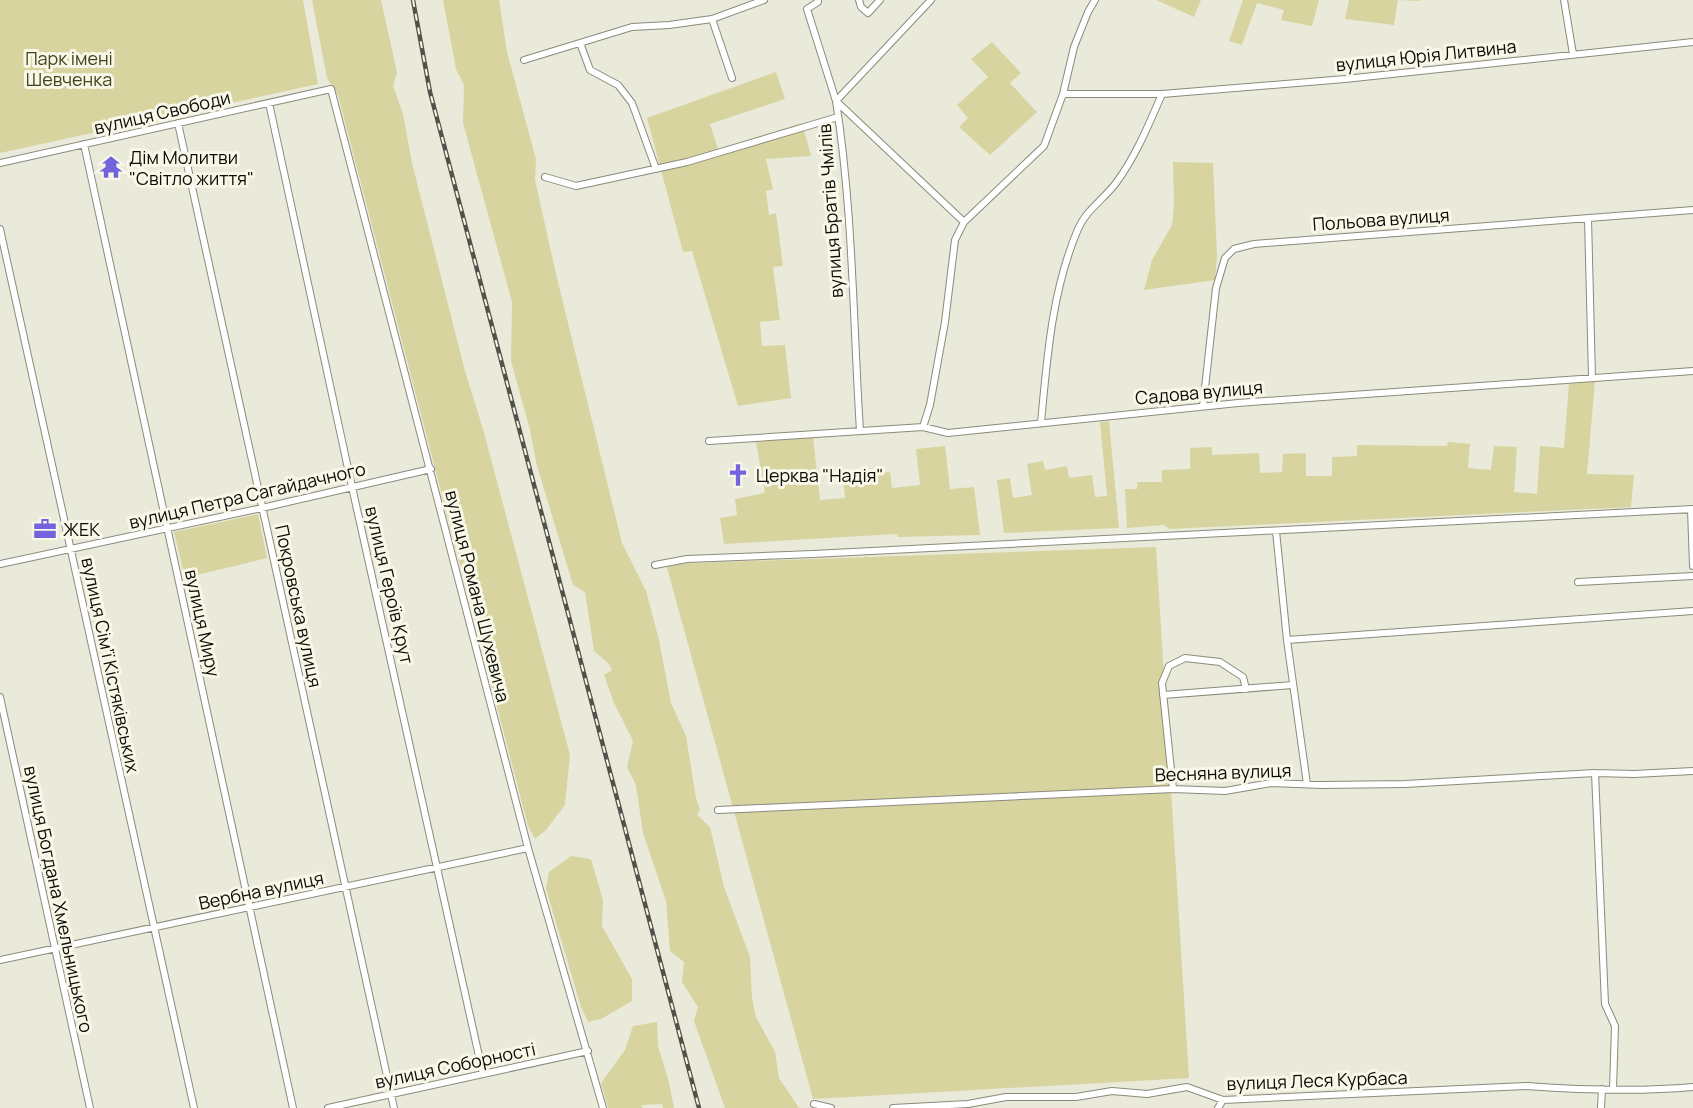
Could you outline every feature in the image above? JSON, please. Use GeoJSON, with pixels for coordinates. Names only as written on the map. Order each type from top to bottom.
{"type":"FeatureCollection","features":[{"type":"Feature","properties":{"kind":"street"},"geometry":{"type":"LineString","coordinates":[[524,60],[632,27],[712,19],[764,0]]}},
{"type":"Feature","properties":{"kind":"street","name":"вулиця Братів Чмілів"},"geometry":{"type":"LineString","coordinates":[[804,0],[836,101],[847,206],[860,430]]}},
{"type":"Feature","properties":{"kind":"street"},"geometry":{"type":"LineString","coordinates":[[859,0],[861,7],[868,13],[880,0]]}},
{"type":"Feature","properties":{"kind":"street"},"geometry":{"type":"LineString","coordinates":[[931,0],[836,101],[964,222]]}},
{"type":"Feature","properties":{"kind":"street"},"geometry":{"type":"LineString","coordinates":[[922,427],[930,405],[943,332],[955,240],[964,222],[1044,146],[1064,94],[1074,47],[1095,0]]}},
{"type":"Feature","properties":{"kind":"street"},"geometry":{"type":"LineString","coordinates":[[1564,0],[1573,54]]}},
{"type":"Feature","properties":{"kind":"street"},"geometry":{"type":"LineString","coordinates":[[807,9],[820,1]]}},
{"type":"Feature","properties":{"kind":"street"},"geometry":{"type":"LineString","coordinates":[[712,19],[732,78]]}},
{"type":"Feature","properties":{"kind":"street","name":"вулиця Юрія Литвина"},"geometry":{"type":"LineString","coordinates":[[1064,94],[1162,94],[1346,79],[1693,42]]}},
{"type":"Feature","properties":{"kind":"street"},"geometry":{"type":"LineString","coordinates":[[580,43],[590,70],[618,85],[632,103],[656,169]]}},
{"type":"Feature","properties":{"kind":"street","name":"вулиця Свободи"},"geometry":{"type":"LineString","coordinates":[[0,163],[331,89]]}},
{"type":"Feature","properties":{"kind":"street","name":"вулиця Романа Шухевича"},"geometry":{"type":"LineString","coordinates":[[331,89],[528,848],[603,1108]]}},
{"type":"Feature","properties":{"kind":"street"},"geometry":{"type":"LineString","coordinates":[[1041,423],[1055,307],[1078,227],[1090,210],[1115,184],[1142,139],[1162,94]]}},
{"type":"Feature","properties":{"kind":"street","name":"вулиця Героїв Крут"},"geometry":{"type":"LineString","coordinates":[[269,103],[483,1074]]}},
{"type":"Feature","properties":{"kind":"street"},"geometry":{"type":"LineString","coordinates":[[544,177],[576,186],[687,162],[838,117]]}},
{"type":"Feature","properties":{"kind":"street","name":"Покровська вулиця"},"geometry":{"type":"LineString","coordinates":[[178,123],[394,1108]]}},
{"type":"Feature","properties":{"kind":"street","name":"вулиця Миру"},"geometry":{"type":"LineString","coordinates":[[84,144],[292,1108]]}},
{"type":"Feature","properties":{"kind":"street","name":"Польова вулиця"},"geometry":{"type":"LineString","coordinates":[[1203,406],[1216,288],[1224,258],[1234,249],[1254,244],[1693,210]]}},
{"type":"Feature","properties":{"kind":"street"},"geometry":{"type":"LineString","coordinates":[[1588,218],[1592,378]]}},
{"type":"Feature","properties":{"kind":"street","name":"вулиця Сімʼї Кістяківських"},"geometry":{"type":"LineString","coordinates":[[0,229],[194,1108]]}},
{"type":"Feature","properties":{"kind":"street","name":"Садова вулиця"},"geometry":{"type":"LineString","coordinates":[[709,441],[922,427],[948,433],[1203,406],[1693,371]]}},
{"type":"Feature","properties":{"kind":"street","name":"вулиця Петра Сагайдачного"},"geometry":{"type":"LineString","coordinates":[[0,564],[167,529],[430,469]]}},
{"type":"Feature","properties":{"kind":"street"},"geometry":{"type":"LineString","coordinates":[[655,565],[687,559],[1692,509],[1693,566]]}},
{"type":"Feature","properties":{"kind":"street"},"geometry":{"type":"LineString","coordinates":[[1276,531],[1287,640],[1307,784]]}},
{"type":"Feature","properties":{"kind":"street"},"geometry":{"type":"LineString","coordinates":[[1578,582],[1693,576]]}},
{"type":"Feature","properties":{"kind":"street"},"geometry":{"type":"LineString","coordinates":[[1287,640],[1693,611]]}},
{"type":"Feature","properties":{"kind":"street"},"geometry":{"type":"LineString","coordinates":[[1173,789],[1162,683],[1169,666],[1185,658],[1220,662],[1243,676],[1246,689]]}},
{"type":"Feature","properties":{"kind":"street"},"geometry":{"type":"LineString","coordinates":[[1163,695],[1293,685]]}},
{"type":"Feature","properties":{"kind":"street","name":"вулиця Богдана Хмельницького"},"geometry":{"type":"LineString","coordinates":[[0,697],[90,1108]]}},
{"type":"Feature","properties":{"kind":"street","name":"Весняна вулиця"},"geometry":{"type":"LineString","coordinates":[[718,810],[1173,789],[1225,791],[1271,783],[1424,783],[1595,773],[1693,771]]}},
{"type":"Feature","properties":{"kind":"street"},"geometry":{"type":"LineString","coordinates":[[1595,773],[1605,1004],[1615,1026],[1613,1089]]}},
{"type":"Feature","properties":{"kind":"street","name":"Вербна вулиця"},"geometry":{"type":"LineString","coordinates":[[0,960],[528,848]]}},
{"type":"Feature","properties":{"kind":"street","name":"вулиця Соборності"},"geometry":{"type":"LineString","coordinates":[[328,1108],[588,1051]]}},
{"type":"Feature","properties":{"kind":"street","name":"вулиця Леся Курбаса"},"geometry":{"type":"LineString","coordinates":[[893,1108],[968,1104],[1006,1097],[1076,1097],[1112,1091],[1147,1094],[1187,1087],[1223,1100],[1527,1086],[1602,1089],[1693,1087]]}},
{"type":"Feature","properties":{"kind":"street"},"geometry":{"type":"LineString","coordinates":[[1601,1108],[1602,1089]]}},
{"type":"Feature","properties":{"kind":"street"},"geometry":{"type":"LineString","coordinates":[[1218,1108],[1223,1100]]}},
{"type":"Feature","properties":{"kind":"street"},"geometry":{"type":"LineString","coordinates":[[815,1106],[831,1108]]}},
{"type":"Feature","properties":{"kind":"green space","name":"Парк імені Шевченка"},"geometry":{"type":"Polygon","coordinates":[[[0,0],[303,0],[318,84],[0,153],[0,0]]]}},
{"type":"Feature","properties":{"kind":"green space"},"geometry":{"type":"Polygon","coordinates":[[[312,0],[381,0],[397,72],[393,86],[403,114],[412,163],[465,371],[483,429],[570,755],[565,805],[546,830],[535,839],[528,826],[338,95],[327,78],[312,0]]]}},
{"type":"Feature","properties":{"kind":"green space"},"geometry":{"type":"Polygon","coordinates":[[[443,0],[499,0],[507,52],[536,159],[535,180],[557,278],[622,543],[646,591],[659,640],[671,703],[686,736],[700,810],[697,815],[710,827],[724,887],[750,957],[752,998],[756,1017],[775,1052],[779,1078],[799,1108],[725,1108],[694,1021],[698,1007],[682,982],[684,962],[670,951],[666,901],[643,833],[636,785],[627,767],[633,741],[614,703],[604,675],[612,670],[608,663],[594,651],[585,592],[573,585],[537,466],[530,430],[511,361],[512,302],[463,123],[464,85],[456,69],[443,0]]]}},
{"type":"Feature","properties":{"kind":"green space"},"geometry":{"type":"Polygon","coordinates":[[[1156,0],[1201,0],[1194,17],[1156,0]]]}},
{"type":"Feature","properties":{"kind":"green space"},"geometry":{"type":"Polygon","coordinates":[[[1243,0],[1319,0],[1312,26],[1281,20],[1284,10],[1257,3],[1242,45],[1229,41],[1243,0]]]}},
{"type":"Feature","properties":{"kind":"green space"},"geometry":{"type":"Polygon","coordinates":[[[1349,0],[1398,0],[1394,25],[1345,19],[1349,0]]]}},
{"type":"Feature","properties":{"kind":"green space"},"geometry":{"type":"Polygon","coordinates":[[[992,42],[1021,73],[1010,83],[1037,112],[990,155],[959,127],[968,118],[957,105],[988,77],[971,59],[992,42]]]}},
{"type":"Feature","properties":{"kind":"green space"},"geometry":{"type":"Polygon","coordinates":[[[776,72],[785,99],[710,124],[718,149],[802,123],[811,156],[766,159],[773,189],[766,191],[769,215],[776,213],[783,266],[773,267],[780,320],[760,322],[762,346],[785,345],[791,398],[738,406],[692,251],[683,252],[647,118],[776,72]]]}},
{"type":"Feature","properties":{"kind":"green space"},"geometry":{"type":"Polygon","coordinates":[[[1173,162],[1213,163],[1217,256],[1215,280],[1144,290],[1152,260],[1172,225],[1173,162]]]}},
{"type":"Feature","properties":{"kind":"green space"},"geometry":{"type":"Polygon","coordinates":[[[1595,381],[1587,474],[1634,475],[1631,507],[1169,529],[1164,525],[1127,528],[1125,489],[1137,489],[1137,482],[1162,482],[1162,470],[1190,469],[1190,448],[1212,447],[1212,455],[1259,453],[1260,473],[1282,472],[1283,454],[1306,453],[1306,476],[1332,476],[1332,457],[1357,456],[1357,445],[1447,446],[1448,442],[1470,444],[1468,468],[1491,470],[1494,446],[1517,447],[1514,492],[1537,494],[1540,446],[1564,448],[1569,384],[1595,381]]]}},
{"type":"Feature","properties":{"kind":"green space"},"geometry":{"type":"Polygon","coordinates":[[[1109,421],[1119,528],[1004,533],[997,480],[1010,478],[1013,498],[1032,495],[1027,464],[1043,461],[1045,470],[1067,466],[1069,478],[1092,475],[1095,497],[1107,496],[1100,422],[1109,421]]]}},
{"type":"Feature","properties":{"kind":"green space"},"geometry":{"type":"Polygon","coordinates":[[[813,437],[820,500],[845,498],[843,476],[890,472],[892,488],[920,485],[916,449],[945,446],[950,489],[974,487],[980,535],[898,537],[897,534],[724,544],[720,518],[737,515],[735,499],[765,493],[756,442],[813,437]]]}},
{"type":"Feature","properties":{"kind":"green space"},"geometry":{"type":"Polygon","coordinates":[[[258,514],[267,558],[185,578],[174,532],[258,514]]]}},
{"type":"Feature","properties":{"kind":"green space"},"geometry":{"type":"Polygon","coordinates":[[[1156,547],[1189,1078],[813,1099],[666,564],[1156,547]]]}},
{"type":"Feature","properties":{"kind":"green space"},"geometry":{"type":"Polygon","coordinates":[[[571,856],[591,859],[603,900],[602,926],[632,979],[632,1001],[601,1019],[588,1022],[581,1007],[546,889],[549,872],[571,856]]]}},
{"type":"Feature","properties":{"kind":"green space"},"geometry":{"type":"Polygon","coordinates":[[[657,1022],[658,1046],[674,1108],[663,1108],[662,1104],[642,1105],[642,1108],[608,1108],[601,1083],[625,1050],[633,1026],[657,1022]]]}},
{"type":"Feature","properties":{"kind":"railway"},"geometry":{"type":"LineString","coordinates":[[413,0],[430,92],[699,1108]]}},
{"type":"Feature","properties":{"kind":"place","name":"Дім Молитви \"Світло життя\""},"geometry":{"type":"Point","coordinates":[111,167]}},
{"type":"Feature","properties":{"kind":"place","name":"Церква \"Надія\""},"geometry":{"type":"Point","coordinates":[738,475]}},
{"type":"Feature","properties":{"kind":"place","name":"ЖЕК"},"geometry":{"type":"Point","coordinates":[45,529]}}]}
